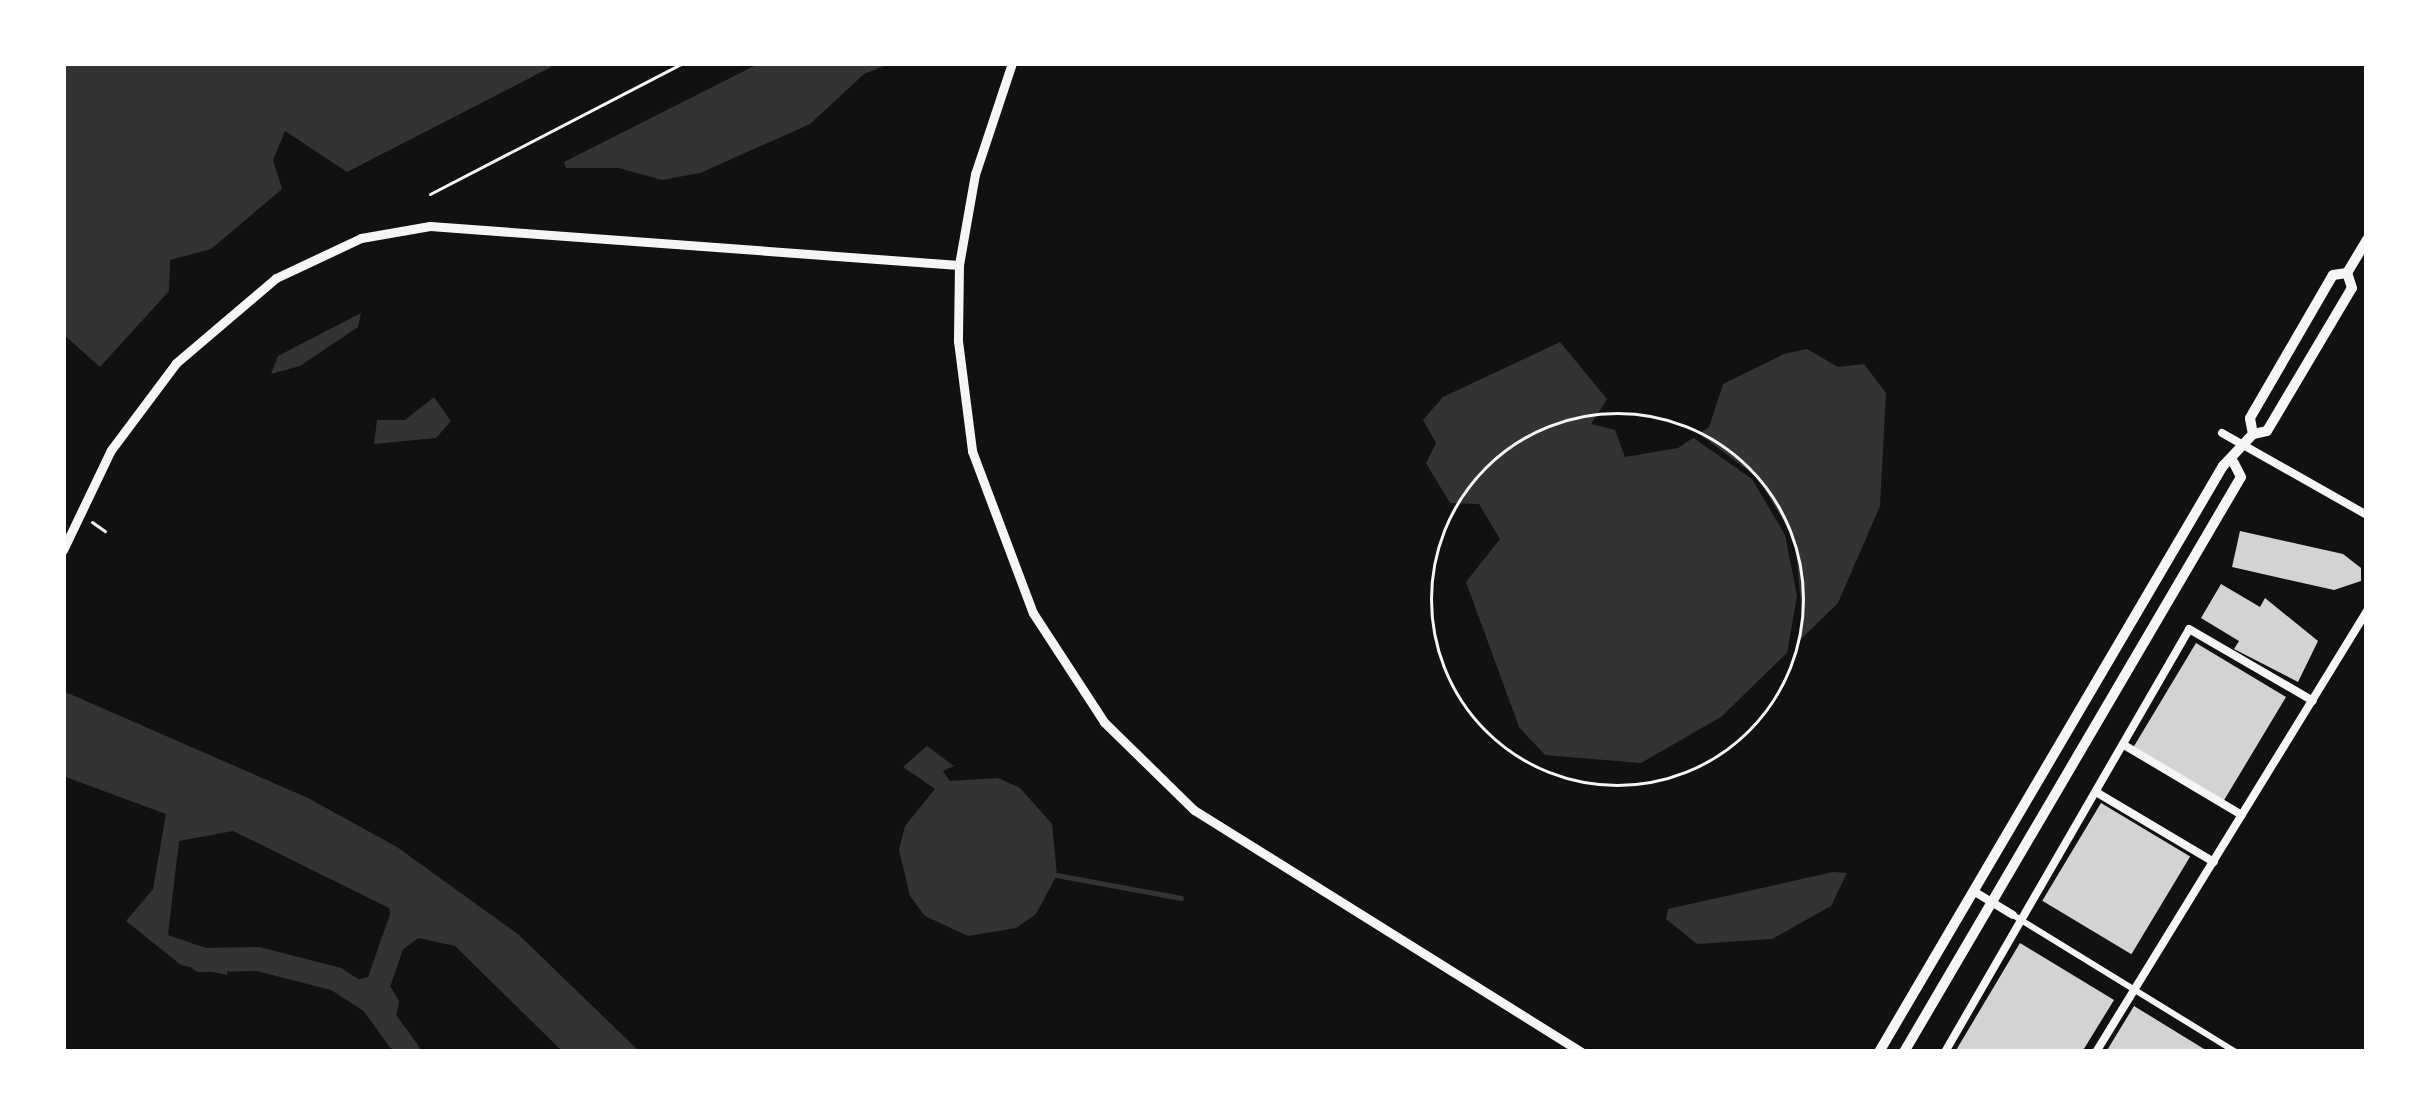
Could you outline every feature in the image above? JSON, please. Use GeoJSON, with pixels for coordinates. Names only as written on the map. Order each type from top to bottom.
{"type":"FeatureCollection","features":[{"type":"Feature","properties":{"kind":"main road"},"geometry":{"type":"LineString","coordinates":[[2249,440],[2250,418],[2333,275],[2347,273],[2363,255],[2367,240]]}},
{"type":"Feature","properties":{"kind":"main road"},"geometry":{"type":"LineString","coordinates":[[1879,1052],[2223,466],[2234,463],[2249,440],[2266,431],[2352,288],[2347,273]]}},
{"type":"Feature","properties":{"kind":"main road"},"geometry":{"type":"LineString","coordinates":[[1904,1052],[2241,477],[2234,463]]}},
{"type":"Feature","properties":{"kind":"street"},"geometry":{"type":"LineString","coordinates":[[1012,63],[984,137],[959,265],[962,384],[984,490],[1033,613],[1103,722],[1237,842],[1582,1052]]}},
{"type":"Feature","properties":{"kind":"street"},"geometry":{"type":"LineString","coordinates":[[63,550],[111,450],[176,363],[276,278],[361,238],[430,226],[959,265]]}},
{"type":"Feature","properties":{"kind":"street"},"geometry":{"type":"LineString","coordinates":[[2222,433],[2249,440],[2367,515]]}},
{"type":"Feature","properties":{"kind":"street"},"geometry":{"type":"LineString","coordinates":[[2096,1052],[2367,611]]}},
{"type":"Feature","properties":{"kind":"street"},"geometry":{"type":"LineString","coordinates":[[1945,1052],[2189,629],[2313,701]]}},
{"type":"Feature","properties":{"kind":"street"},"geometry":{"type":"LineString","coordinates":[[2124,745],[2242,815]]}},
{"type":"Feature","properties":{"kind":"street"},"geometry":{"type":"LineString","coordinates":[[2096,792],[2214,862]]}},
{"type":"Feature","properties":{"kind":"street"},"geometry":{"type":"LineString","coordinates":[[1975,892],[2236,1052]]}},
{"type":"Feature","properties":{"kind":"path"},"geometry":{"type":"LineString","coordinates":[[430,194],[683,63]]}},
{"type":"Feature","properties":{"kind":"path"},"geometry":{"type":"LineString","coordinates":[[1640,415],[1722,445],[1772,495],[1799,560],[1801,630],[1782,686],[1730,749],[1665,780],[1593,784],[1526,761],[1471,715],[1438,652],[1431,581],[1451,514],[1493,459],[1554,423],[1640,415]]}},
{"type":"Feature","properties":{"kind":"path"},"geometry":{"type":"LineString","coordinates":[[92,522],[105,531]]}},
{"type":"Feature","properties":{"kind":"shaded area"},"geometry":{"type":"Polygon","coordinates":[[[63,63],[559,63],[347,172],[285,131],[273,160],[282,189],[211,249],[170,260],[169,291],[100,367],[63,334],[63,63]]]}},
{"type":"Feature","properties":{"kind":"shaded area"},"geometry":{"type":"Polygon","coordinates":[[[760,63],[892,63],[864,74],[810,124],[700,173],[662,180],[619,168],[566,168],[564,162],[760,63]]]}},
{"type":"Feature","properties":{"kind":"shaded area"},"geometry":{"type":"Polygon","coordinates":[[[361,313],[358,327],[300,366],[271,374],[278,356],[361,313]]]}},
{"type":"Feature","properties":{"kind":"shaded area"},"geometry":{"type":"Polygon","coordinates":[[[1560,342],[1607,399],[1591,424],[1615,430],[1625,457],[1678,448],[1709,427],[1723,384],[1784,354],[1807,349],[1838,367],[1864,364],[1886,393],[1880,506],[1838,603],[1721,717],[1641,763],[1545,755],[1519,727],[1466,582],[1500,539],[1479,504],[1450,503],[1426,463],[1436,443],[1423,420],[1443,397],[1560,342]]]}},
{"type":"Feature","properties":{"kind":"shaded area"},"geometry":{"type":"Polygon","coordinates":[[[434,397],[451,421],[436,438],[374,444],[377,420],[405,420],[434,397]]]}},
{"type":"Feature","properties":{"kind":"shaded area"},"geometry":{"type":"Polygon","coordinates":[[[63,691],[308,798],[397,847],[519,935],[640,1052],[563,1052],[455,946],[418,938],[401,951],[389,908],[233,831],[179,841],[168,935],[229,956],[227,975],[181,965],[126,921],[153,889],[166,814],[63,776],[63,691]]]}},
{"type":"Feature","properties":{"kind":"shaded area"},"geometry":{"type":"Polygon","coordinates":[[[927,746],[954,766],[943,771],[950,781],[998,778],[1020,788],[1052,824],[1057,875],[1036,914],[1016,928],[968,936],[925,916],[910,896],[899,850],[905,826],[935,789],[903,767],[927,746]]]}},
{"type":"Feature","properties":{"kind":"shaded area"},"geometry":{"type":"Polygon","coordinates":[[[1833,872],[1847,873],[1831,906],[1772,939],[1697,944],[1666,919],[1668,909],[1833,872]]]}},
{"type":"Feature","properties":{"kind":"shaded area"},"geometry":{"type":"Polygon","coordinates":[[[367,977],[386,979],[399,1001],[394,1029],[334,986],[367,977]]]}},
{"type":"Feature","properties":{"kind":"pier"},"geometry":{"type":"Polygon","coordinates":[[[1694,430],[1758,478],[1795,540],[1803,625],[1796,655],[1785,665],[1797,596],[1785,535],[1752,479],[1688,434],[1694,430]]]}},
{"type":"Feature","properties":{"kind":"building"},"geometry":{"type":"Polygon","coordinates":[[[2240,531],[2343,554],[2361,568],[2361,581],[2334,590],[2232,567],[2240,531]]]}},
{"type":"Feature","properties":{"kind":"building"},"geometry":{"type":"Polygon","coordinates":[[[2221,584],[2260,607],[2265,598],[2318,641],[2298,682],[2234,649],[2239,641],[2201,618],[2221,584]]]}},
{"type":"Feature","properties":{"kind":"building"},"geometry":{"type":"Polygon","coordinates":[[[2196,643],[2286,697],[2224,801],[2134,747],[2196,643]]]}},
{"type":"Feature","properties":{"kind":"building"},"geometry":{"type":"Polygon","coordinates":[[[2101,803],[2190,857],[2131,954],[2042,901],[2101,803]]]}},
{"type":"Feature","properties":{"kind":"building"},"geometry":{"type":"Polygon","coordinates":[[[2020,943],[2114,1000],[2082,1052],[1955,1052],[2020,943]]]}},
{"type":"Feature","properties":{"kind":"building"},"geometry":{"type":"Polygon","coordinates":[[[2134,1006],[2209,1052],[2106,1052],[2134,1006]]]}},
{"type":"Feature","properties":{"kind":"waterway"},"geometry":{"type":"LineString","coordinates":[[1057,875],[1181,898]]}},
{"type":"Feature","properties":{"kind":"waterway"},"geometry":{"type":"LineString","coordinates":[[372,1002],[405,908]]}},
{"type":"Feature","properties":{"kind":"waterway"},"geometry":{"type":"LineString","coordinates":[[201,960],[258,959],[336,979],[372,1002],[408,1052]]}}]}
